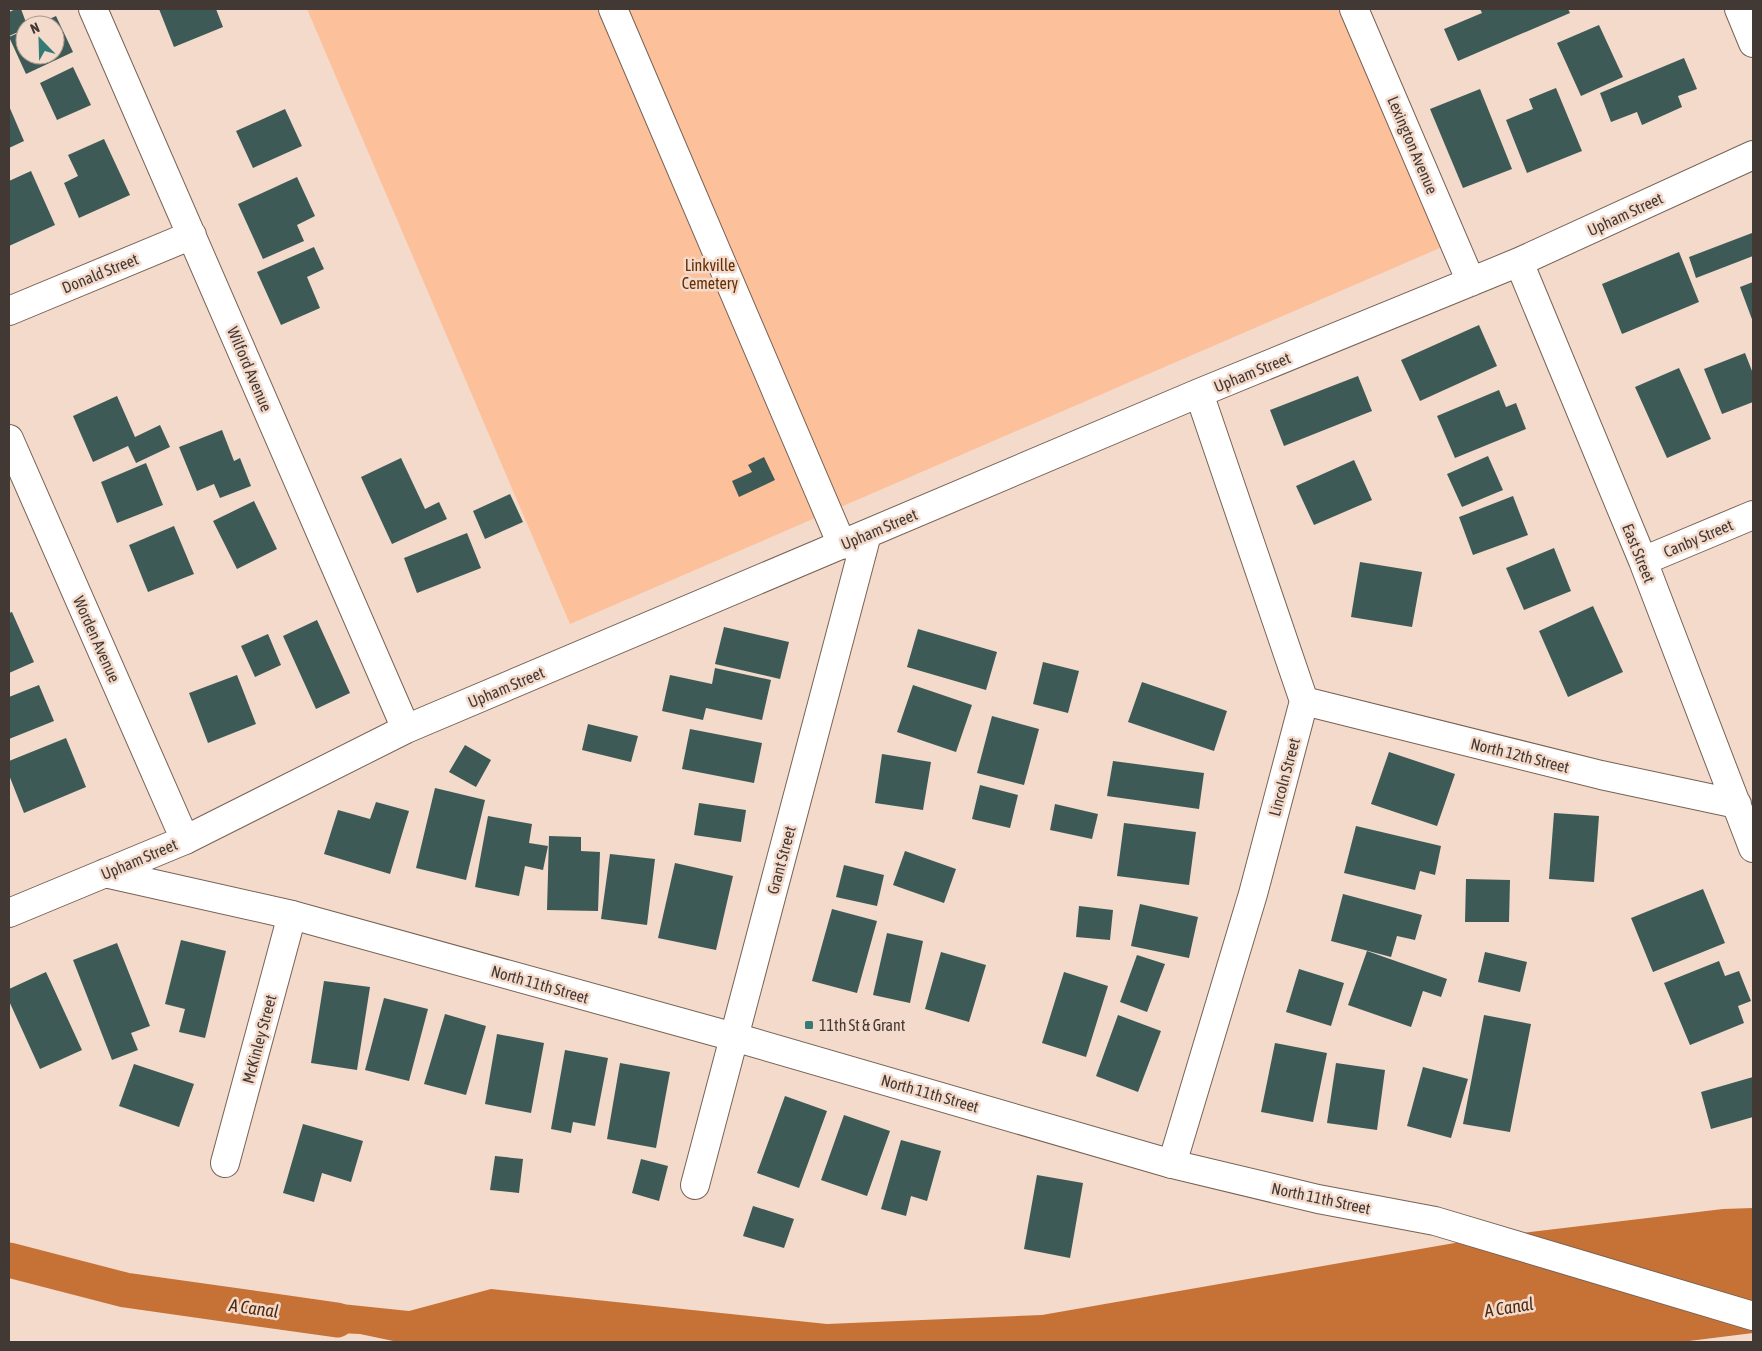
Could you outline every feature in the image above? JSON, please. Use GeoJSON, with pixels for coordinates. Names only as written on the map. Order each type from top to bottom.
{"type":"FeatureCollection","features":[{"type":"Feature","properties":{"kind":"street","name":"Wilford Avenue"},"geometry":{"type":"LineString","coordinates":[[93,9],[406,729]]}},
{"type":"Feature","properties":{"kind":"street"},"geometry":{"type":"LineString","coordinates":[[613,9],[842,545]]}},
{"type":"Feature","properties":{"kind":"street","name":"Lexington Avenue"},"geometry":{"type":"LineString","coordinates":[[1354,9],[1471,282]]}},
{"type":"Feature","properties":{"kind":"street"},"geometry":{"type":"LineString","coordinates":[[1739,9],[1753,43]]}},
{"type":"Feature","properties":{"kind":"street","name":"Upham Street"},"geometry":{"type":"LineString","coordinates":[[9,913],[185,840],[406,729],[1199,393],[1519,262],[1753,155]]}},
{"type":"Feature","properties":{"kind":"street","name":"Donald Street"},"geometry":{"type":"LineString","coordinates":[[9,311],[192,235]]}},
{"type":"Feature","properties":{"kind":"street","name":"East Street"},"geometry":{"type":"LineString","coordinates":[[1519,262],[1643,561],[1753,848]]}},
{"type":"Feature","properties":{"kind":"street"},"geometry":{"type":"LineString","coordinates":[[1199,393],[1304,701]]}},
{"type":"Feature","properties":{"kind":"street","name":"Worden Avenue"},"geometry":{"type":"LineString","coordinates":[[9,439],[185,840]]}},
{"type":"Feature","properties":{"kind":"street","name":"Canby Street"},"geometry":{"type":"LineString","coordinates":[[1643,561],[1753,515]]}},
{"type":"Feature","properties":{"kind":"street","name":"Grant Street"},"geometry":{"type":"LineString","coordinates":[[695,1185],[867,534]]}},
{"type":"Feature","properties":{"kind":"street","name":"North 12th Street"},"geometry":{"type":"LineString","coordinates":[[1304,701],[1601,775],[1737,804]]}},
{"type":"Feature","properties":{"kind":"street","name":"Lincoln Street"},"geometry":{"type":"LineString","coordinates":[[1172,1164],[1253,894],[1304,701]]}},
{"type":"Feature","properties":{"kind":"street","name":"North 11th Street"},"geometry":{"type":"LineString","coordinates":[[106,873],[292,915],[734,1037],[1172,1164],[1318,1199],[1435,1221],[1753,1316]]}},
{"type":"Feature","properties":{"kind":"street","name":"McKinley Street"},"geometry":{"type":"LineString","coordinates":[[225,1163],[292,915]]}},
{"type":"Feature","properties":{"kind":"green space","name":"Linkville Cemetery"},"geometry":{"type":"Polygon","coordinates":[[[307,9],[1367,9],[1463,238],[570,624],[307,9]]]}},
{"type":"Feature","properties":{"kind":"water"},"geometry":{"type":"Polygon","coordinates":[[[1753,1208],[1753,1333],[1681,1342],[398,1342],[360,1334],[297,1331],[289,1313],[332,1303],[409,1311],[491,1289],[827,1324],[1042,1315],[1489,1237],[1723,1209],[1753,1208]]]}},
{"type":"Feature","properties":{"kind":"building"},"geometry":{"type":"Polygon","coordinates":[[[21,9],[23,15],[15,15],[15,33],[9,36],[9,12],[21,9]]]}},
{"type":"Feature","properties":{"kind":"building"},"geometry":{"type":"Polygon","coordinates":[[[159,9],[216,9],[223,27],[174,47],[159,9]]]}},
{"type":"Feature","properties":{"kind":"building"},"geometry":{"type":"Polygon","coordinates":[[[1480,9],[1568,9],[1570,13],[1458,61],[1444,29],[1482,13],[1480,9]]]}},
{"type":"Feature","properties":{"kind":"building"},"geometry":{"type":"Polygon","coordinates":[[[1599,25],[1623,77],[1581,96],[1557,43],[1599,25]]]}},
{"type":"Feature","properties":{"kind":"building"},"geometry":{"type":"Polygon","coordinates":[[[15,34],[15,50],[9,37],[15,34]]]}},
{"type":"Feature","properties":{"kind":"building"},"geometry":{"type":"Polygon","coordinates":[[[65,35],[73,52],[65,56],[65,35]]]}},
{"type":"Feature","properties":{"kind":"building"},"geometry":{"type":"Polygon","coordinates":[[[1684,58],[1697,89],[1678,96],[1682,107],[1642,125],[1637,112],[1611,122],[1600,93],[1684,58]]]}},
{"type":"Feature","properties":{"kind":"building"},"geometry":{"type":"Polygon","coordinates":[[[22,65],[45,65],[26,74],[22,65]]]}},
{"type":"Feature","properties":{"kind":"building"},"geometry":{"type":"Polygon","coordinates":[[[73,67],[91,105],[57,120],[40,83],[73,67]]]}},
{"type":"Feature","properties":{"kind":"building"},"geometry":{"type":"Polygon","coordinates":[[[1556,88],[1582,151],[1527,173],[1506,120],[1533,109],[1529,99],[1556,88]]]}},
{"type":"Feature","properties":{"kind":"building"},"geometry":{"type":"Polygon","coordinates":[[[1480,89],[1512,169],[1463,188],[1430,109],[1480,89]]]}},
{"type":"Feature","properties":{"kind":"building"},"geometry":{"type":"Polygon","coordinates":[[[9,106],[24,141],[9,148],[9,106]]]}},
{"type":"Feature","properties":{"kind":"building"},"geometry":{"type":"Polygon","coordinates":[[[285,109],[302,146],[253,168],[236,131],[285,109]]]}},
{"type":"Feature","properties":{"kind":"building"},"geometry":{"type":"Polygon","coordinates":[[[104,139],[130,195],[79,218],[64,183],[78,176],[68,155],[104,139]]]}},
{"type":"Feature","properties":{"kind":"building"},"geometry":{"type":"Polygon","coordinates":[[[31,171],[55,225],[9,246],[9,181],[31,171]]]}},
{"type":"Feature","properties":{"kind":"building"},"geometry":{"type":"Polygon","coordinates":[[[297,177],[315,216],[297,225],[304,241],[263,259],[238,204],[297,177]]]}},
{"type":"Feature","properties":{"kind":"building"},"geometry":{"type":"Polygon","coordinates":[[[1752,233],[1753,256],[1696,278],[1689,257],[1752,233]]]}},
{"type":"Feature","properties":{"kind":"building"},"geometry":{"type":"Polygon","coordinates":[[[314,247],[324,269],[307,277],[320,308],[281,325],[257,272],[314,247]]]}},
{"type":"Feature","properties":{"kind":"building"},"geometry":{"type":"Polygon","coordinates":[[[1679,252],[1699,302],[1622,334],[1602,284],[1679,252]]]}},
{"type":"Feature","properties":{"kind":"building"},"geometry":{"type":"Polygon","coordinates":[[[1753,282],[1753,322],[1740,287],[1753,282]]]}},
{"type":"Feature","properties":{"kind":"building"},"geometry":{"type":"Polygon","coordinates":[[[1479,325],[1497,366],[1420,401],[1401,360],[1479,325]]]}},
{"type":"Feature","properties":{"kind":"building"},"geometry":{"type":"Polygon","coordinates":[[[1745,353],[1753,371],[1753,402],[1722,414],[1704,369],[1745,353]]]}},
{"type":"Feature","properties":{"kind":"building"},"geometry":{"type":"Polygon","coordinates":[[[1679,368],[1711,439],[1667,458],[1635,387],[1679,368]]]}},
{"type":"Feature","properties":{"kind":"building"},"geometry":{"type":"Polygon","coordinates":[[[1358,376],[1372,411],[1284,446],[1270,410],[1358,376]]]}},
{"type":"Feature","properties":{"kind":"building"},"geometry":{"type":"Polygon","coordinates":[[[1499,390],[1506,407],[1516,403],[1526,429],[1455,458],[1437,416],[1499,390]]]}},
{"type":"Feature","properties":{"kind":"building"},"geometry":{"type":"Polygon","coordinates":[[[117,396],[135,437],[160,425],[170,447],[136,463],[128,446],[93,462],[73,416],[117,396]]]}},
{"type":"Feature","properties":{"kind":"building"},"geometry":{"type":"Polygon","coordinates":[[[222,430],[234,461],[240,458],[251,486],[220,498],[214,484],[197,491],[179,447],[222,430]]]}},
{"type":"Feature","properties":{"kind":"building"},"geometry":{"type":"Polygon","coordinates":[[[1488,456],[1503,490],[1462,507],[1447,474],[1488,456]]]}},
{"type":"Feature","properties":{"kind":"building"},"geometry":{"type":"Polygon","coordinates":[[[764,457],[775,480],[739,497],[732,481],[752,472],[748,465],[764,457]]]}},
{"type":"Feature","properties":{"kind":"building"},"geometry":{"type":"Polygon","coordinates":[[[401,458],[425,509],[439,502],[447,519],[392,544],[361,477],[401,458]]]}},
{"type":"Feature","properties":{"kind":"building"},"geometry":{"type":"Polygon","coordinates":[[[1354,460],[1372,500],[1314,525],[1296,486],[1354,460]]]}},
{"type":"Feature","properties":{"kind":"building"},"geometry":{"type":"Polygon","coordinates":[[[146,463],[163,505],[117,523],[101,482],[146,463]]]}},
{"type":"Feature","properties":{"kind":"building"},"geometry":{"type":"Polygon","coordinates":[[[510,494],[523,522],[485,539],[473,511],[510,494]]]}},
{"type":"Feature","properties":{"kind":"building"},"geometry":{"type":"Polygon","coordinates":[[[1513,496],[1528,535],[1473,555],[1459,517],[1513,496]]]}},
{"type":"Feature","properties":{"kind":"building"},"geometry":{"type":"Polygon","coordinates":[[[254,501],[277,549],[237,569],[213,521],[254,501]]]}},
{"type":"Feature","properties":{"kind":"building"},"geometry":{"type":"Polygon","coordinates":[[[174,526],[194,574],[148,592],[129,545],[174,526]]]}},
{"type":"Feature","properties":{"kind":"building"},"geometry":{"type":"Polygon","coordinates":[[[467,533],[481,568],[417,593],[404,558],[467,533]]]}},
{"type":"Feature","properties":{"kind":"building"},"geometry":{"type":"Polygon","coordinates":[[[1554,548],[1571,591],[1524,610],[1506,568],[1554,548]]]}},
{"type":"Feature","properties":{"kind":"building"},"geometry":{"type":"Polygon","coordinates":[[[1360,562],[1422,572],[1412,627],[1351,617],[1360,562]]]}},
{"type":"Feature","properties":{"kind":"building"},"geometry":{"type":"Polygon","coordinates":[[[1593,606],[1623,672],[1568,697],[1539,631],[1593,606]]]}},
{"type":"Feature","properties":{"kind":"building"},"geometry":{"type":"Polygon","coordinates":[[[12,612],[34,662],[9,673],[9,613],[12,612]]]}},
{"type":"Feature","properties":{"kind":"building"},"geometry":{"type":"Polygon","coordinates":[[[317,620],[350,693],[316,709],[283,636],[317,620]]]}},
{"type":"Feature","properties":{"kind":"building"},"geometry":{"type":"Polygon","coordinates":[[[724,627],[789,642],[780,679],[715,664],[724,627]]]}},
{"type":"Feature","properties":{"kind":"building"},"geometry":{"type":"Polygon","coordinates":[[[918,629],[997,652],[986,690],[907,667],[918,629]]]}},
{"type":"Feature","properties":{"kind":"building"},"geometry":{"type":"Polygon","coordinates":[[[268,634],[281,665],[255,677],[241,646],[268,634]]]}},
{"type":"Feature","properties":{"kind":"building"},"geometry":{"type":"Polygon","coordinates":[[[1043,662],[1079,671],[1068,713],[1033,704],[1043,662]]]}},
{"type":"Feature","properties":{"kind":"building"},"geometry":{"type":"Polygon","coordinates":[[[715,668],[771,680],[762,720],[706,708],[703,720],[662,711],[670,675],[712,684],[715,668]]]}},
{"type":"Feature","properties":{"kind":"building"},"geometry":{"type":"Polygon","coordinates":[[[237,675],[256,724],[208,743],[189,693],[237,675]]]}},
{"type":"Feature","properties":{"kind":"building"},"geometry":{"type":"Polygon","coordinates":[[[1142,682],[1227,711],[1214,751],[1128,722],[1142,682]]]}},
{"type":"Feature","properties":{"kind":"building"},"geometry":{"type":"Polygon","coordinates":[[[39,685],[54,721],[9,739],[9,697],[39,685]]]}},
{"type":"Feature","properties":{"kind":"building"},"geometry":{"type":"Polygon","coordinates":[[[913,685],[972,705],[956,752],[897,732],[913,685]]]}},
{"type":"Feature","properties":{"kind":"building"},"geometry":{"type":"Polygon","coordinates":[[[992,716],[1039,729],[1024,785],[977,773],[992,716]]]}},
{"type":"Feature","properties":{"kind":"building"},"geometry":{"type":"Polygon","coordinates":[[[588,724],[638,736],[631,762],[582,750],[588,724]]]}},
{"type":"Feature","properties":{"kind":"building"},"geometry":{"type":"Polygon","coordinates":[[[690,729],[762,743],[754,783],[682,769],[690,729]]]}},
{"type":"Feature","properties":{"kind":"building"},"geometry":{"type":"Polygon","coordinates":[[[66,738],[86,787],[24,813],[9,775],[9,761],[66,738]]]}},
{"type":"Feature","properties":{"kind":"building"},"geometry":{"type":"Polygon","coordinates":[[[465,745],[491,760],[476,787],[449,772],[465,745]]]}},
{"type":"Feature","properties":{"kind":"building"},"geometry":{"type":"Polygon","coordinates":[[[1389,752],[1455,774],[1437,826],[1371,804],[1389,752]]]}},
{"type":"Feature","properties":{"kind":"building"},"geometry":{"type":"Polygon","coordinates":[[[882,754],[931,762],[923,810],[875,803],[882,754]]]}},
{"type":"Feature","properties":{"kind":"building"},"geometry":{"type":"Polygon","coordinates":[[[1113,761],[1204,773],[1199,809],[1107,796],[1113,761]]]}},
{"type":"Feature","properties":{"kind":"building"},"geometry":{"type":"Polygon","coordinates":[[[980,785],[1018,795],[1010,828],[972,819],[980,785]]]}},
{"type":"Feature","properties":{"kind":"building"},"geometry":{"type":"Polygon","coordinates":[[[435,788],[485,800],[466,880],[416,868],[435,788]]]}},
{"type":"Feature","properties":{"kind":"building"},"geometry":{"type":"Polygon","coordinates":[[[376,802],[409,811],[390,874],[324,854],[338,810],[370,819],[376,802]]]}},
{"type":"Feature","properties":{"kind":"building"},"geometry":{"type":"Polygon","coordinates":[[[699,803],[746,810],[741,842],[694,835],[699,803]]]}},
{"type":"Feature","properties":{"kind":"building"},"geometry":{"type":"Polygon","coordinates":[[[1055,804],[1098,814],[1092,839],[1050,830],[1055,804]]]}},
{"type":"Feature","properties":{"kind":"building"},"geometry":{"type":"Polygon","coordinates":[[[1554,813],[1599,816],[1594,882],[1549,879],[1554,813]]]}},
{"type":"Feature","properties":{"kind":"building"},"geometry":{"type":"Polygon","coordinates":[[[488,816],[532,824],[529,843],[548,846],[543,870],[525,866],[519,896],[475,887],[488,816]]]}},
{"type":"Feature","properties":{"kind":"building"},"geometry":{"type":"Polygon","coordinates":[[[1124,823],[1196,832],[1189,885],[1117,876],[1124,823]]]}},
{"type":"Feature","properties":{"kind":"building"},"geometry":{"type":"Polygon","coordinates":[[[1356,826],[1441,846],[1435,875],[1420,871],[1415,890],[1344,873],[1356,826]]]}},
{"type":"Feature","properties":{"kind":"building"},"geometry":{"type":"Polygon","coordinates":[[[549,836],[581,837],[581,851],[600,852],[598,911],[547,910],[549,836]]]}},
{"type":"Feature","properties":{"kind":"building"},"geometry":{"type":"Polygon","coordinates":[[[905,851],[956,869],[944,903],[893,885],[905,851]]]}},
{"type":"Feature","properties":{"kind":"building"},"geometry":{"type":"Polygon","coordinates":[[[610,854],[655,859],[647,925],[601,919],[610,854]]]}},
{"type":"Feature","properties":{"kind":"building"},"geometry":{"type":"Polygon","coordinates":[[[675,863],[733,876],[716,950],[658,938],[675,863]]]}},
{"type":"Feature","properties":{"kind":"building"},"geometry":{"type":"Polygon","coordinates":[[[844,865],[884,875],[877,906],[836,897],[844,865]]]}},
{"type":"Feature","properties":{"kind":"building"},"geometry":{"type":"Polygon","coordinates":[[[1466,879],[1510,880],[1509,922],[1465,922],[1466,879]]]}},
{"type":"Feature","properties":{"kind":"building"},"geometry":{"type":"Polygon","coordinates":[[[1703,889],[1725,943],[1653,972],[1631,918],[1703,889]]]}},
{"type":"Feature","properties":{"kind":"building"},"geometry":{"type":"Polygon","coordinates":[[[1343,894],[1422,915],[1415,940],[1397,936],[1391,957],[1331,941],[1343,894]]]}},
{"type":"Feature","properties":{"kind":"building"},"geometry":{"type":"Polygon","coordinates":[[[1140,904],[1198,917],[1189,958],[1131,946],[1140,904]]]}},
{"type":"Feature","properties":{"kind":"building"},"geometry":{"type":"Polygon","coordinates":[[[1079,906],[1113,910],[1110,940],[1076,937],[1079,906]]]}},
{"type":"Feature","properties":{"kind":"building"},"geometry":{"type":"Polygon","coordinates":[[[832,909],[877,921],[857,993],[812,981],[832,909]]]}},
{"type":"Feature","properties":{"kind":"building"},"geometry":{"type":"Polygon","coordinates":[[[887,933],[923,941],[910,1003],[873,995],[887,933]]]}},
{"type":"Feature","properties":{"kind":"building"},"geometry":{"type":"Polygon","coordinates":[[[181,940],[226,951],[205,1038],[179,1032],[185,1009],[165,1004],[181,940]]]}},
{"type":"Feature","properties":{"kind":"building"},"geometry":{"type":"Polygon","coordinates":[[[117,943],[150,1026],[131,1033],[138,1050],[112,1060],[73,960],[117,943]]]}},
{"type":"Feature","properties":{"kind":"building"},"geometry":{"type":"Polygon","coordinates":[[[1367,951],[1447,979],[1441,997],[1423,991],[1411,1027],[1348,1005],[1367,951]]]}},
{"type":"Feature","properties":{"kind":"building"},"geometry":{"type":"Polygon","coordinates":[[[941,952],[986,965],[969,1022],[925,1009],[941,952]]]}},
{"type":"Feature","properties":{"kind":"building"},"geometry":{"type":"Polygon","coordinates":[[[1485,952],[1527,962],[1520,992],[1478,982],[1485,952]]]}},
{"type":"Feature","properties":{"kind":"building"},"geometry":{"type":"Polygon","coordinates":[[[1137,955],[1165,964],[1147,1012],[1120,1002],[1137,955]]]}},
{"type":"Feature","properties":{"kind":"building"},"geometry":{"type":"Polygon","coordinates":[[[1719,961],[1725,976],[1739,971],[1751,1001],[1738,1006],[1744,1023],[1690,1045],[1664,983],[1719,961]]]}},
{"type":"Feature","properties":{"kind":"building"},"geometry":{"type":"Polygon","coordinates":[[[1299,969],[1344,983],[1331,1026],[1286,1012],[1299,969]]]}},
{"type":"Feature","properties":{"kind":"building"},"geometry":{"type":"Polygon","coordinates":[[[46,972],[82,1050],[40,1069],[9,1001],[9,989],[46,972]]]}},
{"type":"Feature","properties":{"kind":"building"},"geometry":{"type":"Polygon","coordinates":[[[1064,972],[1108,986],[1086,1057],[1042,1043],[1064,972]]]}},
{"type":"Feature","properties":{"kind":"building"},"geometry":{"type":"Polygon","coordinates":[[[324,981],[370,987],[357,1070],[311,1063],[324,981]]]}},
{"type":"Feature","properties":{"kind":"building"},"geometry":{"type":"Polygon","coordinates":[[[384,998],[428,1009],[409,1081],[365,1070],[384,998]]]}},
{"type":"Feature","properties":{"kind":"building"},"geometry":{"type":"Polygon","coordinates":[[[445,1014],[486,1026],[466,1095],[424,1084],[445,1014]]]}},
{"type":"Feature","properties":{"kind":"building"},"geometry":{"type":"Polygon","coordinates":[[[1118,1015],[1161,1031],[1138,1092],[1096,1076],[1118,1015]]]}},
{"type":"Feature","properties":{"kind":"building"},"geometry":{"type":"Polygon","coordinates":[[[1484,1015],[1531,1024],[1510,1132],[1463,1124],[1484,1015]]]}},
{"type":"Feature","properties":{"kind":"building"},"geometry":{"type":"Polygon","coordinates":[[[497,1034],[544,1043],[531,1113],[485,1104],[497,1034]]]}},
{"type":"Feature","properties":{"kind":"building"},"geometry":{"type":"Polygon","coordinates":[[[1275,1043],[1327,1053],[1313,1122],[1261,1112],[1275,1043]]]}},
{"type":"Feature","properties":{"kind":"building"},"geometry":{"type":"Polygon","coordinates":[[[565,1050],[608,1058],[595,1126],[573,1122],[571,1133],[551,1129],[565,1050]]]}},
{"type":"Feature","properties":{"kind":"building"},"geometry":{"type":"Polygon","coordinates":[[[620,1063],[670,1072],[656,1148],[607,1139],[620,1063]]]}},
{"type":"Feature","properties":{"kind":"building"},"geometry":{"type":"Polygon","coordinates":[[[1336,1063],[1385,1070],[1377,1130],[1327,1123],[1336,1063]]]}},
{"type":"Feature","properties":{"kind":"building"},"geometry":{"type":"Polygon","coordinates":[[[134,1064],[194,1084],[179,1127],[119,1106],[134,1064]]]}},
{"type":"Feature","properties":{"kind":"building"},"geometry":{"type":"Polygon","coordinates":[[[1423,1067],[1468,1079],[1451,1138],[1407,1126],[1423,1067]]]}},
{"type":"Feature","properties":{"kind":"building"},"geometry":{"type":"Polygon","coordinates":[[[1753,1077],[1753,1117],[1711,1129],[1701,1092],[1753,1077]]]}},
{"type":"Feature","properties":{"kind":"building"},"geometry":{"type":"Polygon","coordinates":[[[785,1096],[827,1111],[799,1188],[757,1173],[785,1096]]]}},
{"type":"Feature","properties":{"kind":"building"},"geometry":{"type":"Polygon","coordinates":[[[844,1115],[890,1131],[867,1196],[821,1180],[844,1115]]]}},
{"type":"Feature","properties":{"kind":"building"},"geometry":{"type":"Polygon","coordinates":[[[303,1124],[363,1141],[351,1182],[322,1173],[314,1202],[283,1193],[303,1124]]]}},
{"type":"Feature","properties":{"kind":"building"},"geometry":{"type":"Polygon","coordinates":[[[901,1140],[941,1151],[927,1201],[911,1196],[906,1216],[881,1209],[901,1140]]]}},
{"type":"Feature","properties":{"kind":"building"},"geometry":{"type":"Polygon","coordinates":[[[495,1156],[523,1159],[519,1193],[490,1190],[495,1156]]]}},
{"type":"Feature","properties":{"kind":"building"},"geometry":{"type":"Polygon","coordinates":[[[641,1159],[668,1166],[659,1201],[632,1193],[641,1159]]]}},
{"type":"Feature","properties":{"kind":"building"},"geometry":{"type":"Polygon","coordinates":[[[1037,1175],[1083,1183],[1070,1258],[1024,1249],[1037,1175]]]}},
{"type":"Feature","properties":{"kind":"building"},"geometry":{"type":"Polygon","coordinates":[[[753,1206],[794,1219],[784,1248],[743,1236],[753,1206]]]}},
{"type":"Feature","properties":{"kind":"waterway","name":"A Canal"},"geometry":{"type":"LineString","coordinates":[[9,1260],[125,1290],[337,1320]]}},
{"type":"Feature","properties":{"kind":"place","name":"11th St & Grant"},"geometry":{"type":"Point","coordinates":[809,1025]}}]}
